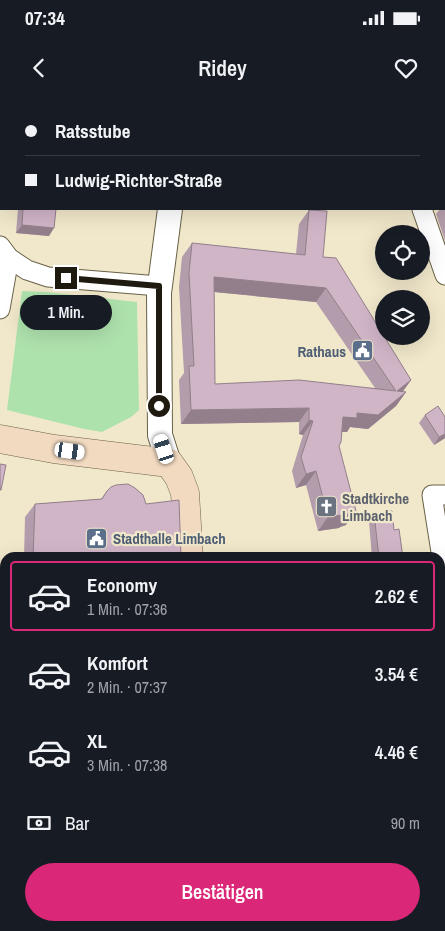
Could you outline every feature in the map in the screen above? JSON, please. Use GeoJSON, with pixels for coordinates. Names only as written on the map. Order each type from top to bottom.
{"type":"FeatureCollection","features":[{"type":"Feature","properties":{"kind":"main road"},"geometry":{"type":"LineString","coordinates":[[0,439],[54,449],[169,463],[179,476],[186,493],[189,552]]}},
{"type":"Feature","properties":{"kind":"street"},"geometry":{"type":"LineString","coordinates":[[169,463],[160,435],[159,286],[170,210]]}},
{"type":"Feature","properties":{"kind":"street"},"geometry":{"type":"LineString","coordinates":[[422,210],[445,275]]}},
{"type":"Feature","properties":{"kind":"street"},"geometry":{"type":"LineString","coordinates":[[4,252],[27,270],[48,277],[159,286]]}},
{"type":"Feature","properties":{"kind":"street"},"geometry":{"type":"LineString","coordinates":[[0,309],[4,252]]}},
{"type":"Feature","properties":{"kind":"street"},"geometry":{"type":"LineString","coordinates":[[441,552],[432,495],[445,495]]}},
{"type":"Feature","properties":{"kind":"green space"},"geometry":{"type":"Polygon","coordinates":[[[22,291],[137,302],[139,410],[131,417],[102,432],[7,410],[22,291]]]}},
{"type":"Feature","properties":{"kind":"building"},"geometry":{"type":"Polygon","coordinates":[[[23,210],[56,210],[54,228],[22,225],[23,210]]]}},
{"type":"Feature","properties":{"kind":"building"},"geometry":{"type":"Polygon","coordinates":[[[309,210],[327,211],[323,257],[336,258],[375,321],[375,345],[389,345],[411,380],[397,391],[406,392],[378,415],[357,413],[357,418],[343,417],[339,446],[356,511],[328,517],[316,471],[306,474],[301,457],[313,421],[309,420],[309,408],[191,410],[189,366],[194,366],[189,273],[192,243],[305,255],[309,210]],[[214,277],[215,384],[299,380],[396,391],[326,288],[214,277]]]}},
{"type":"Feature","properties":{"kind":"building"},"geometry":{"type":"Polygon","coordinates":[[[438,406],[445,417],[445,434],[439,437],[425,415],[438,406]]]}},
{"type":"Feature","properties":{"kind":"building"},"geometry":{"type":"Polygon","coordinates":[[[0,464],[6,465],[1,490],[0,490],[0,464]]]}},
{"type":"Feature","properties":{"kind":"building","name":"Stadthalle Limbach"},"geometry":{"type":"Polygon","coordinates":[[[128,484],[135,488],[143,495],[146,504],[179,500],[181,552],[33,552],[35,504],[102,499],[111,487],[128,484]]]}},
{"type":"Feature","properties":{"kind":"building"},"geometry":{"type":"Polygon","coordinates":[[[392,511],[394,530],[399,529],[402,552],[378,552],[374,513],[392,511]]]}},
{"type":"Feature","properties":{"kind":"place","name":"Rathaus"},"geometry":{"type":"Point","coordinates":[362,351]}},
{"type":"Feature","properties":{"kind":"place","name":"Stadtkirche Limbach"},"geometry":{"type":"Point","coordinates":[326,507]}},
{"type":"Feature","properties":{"kind":"place","name":"Stadthalle Limbach"},"geometry":{"type":"Point","coordinates":[97,538]}},
{"type":"Feature","properties":{"kind":"route"},"geometry":{"type":"LineString","coordinates":[[66,278],[159,286],[159,406]]}}]}
